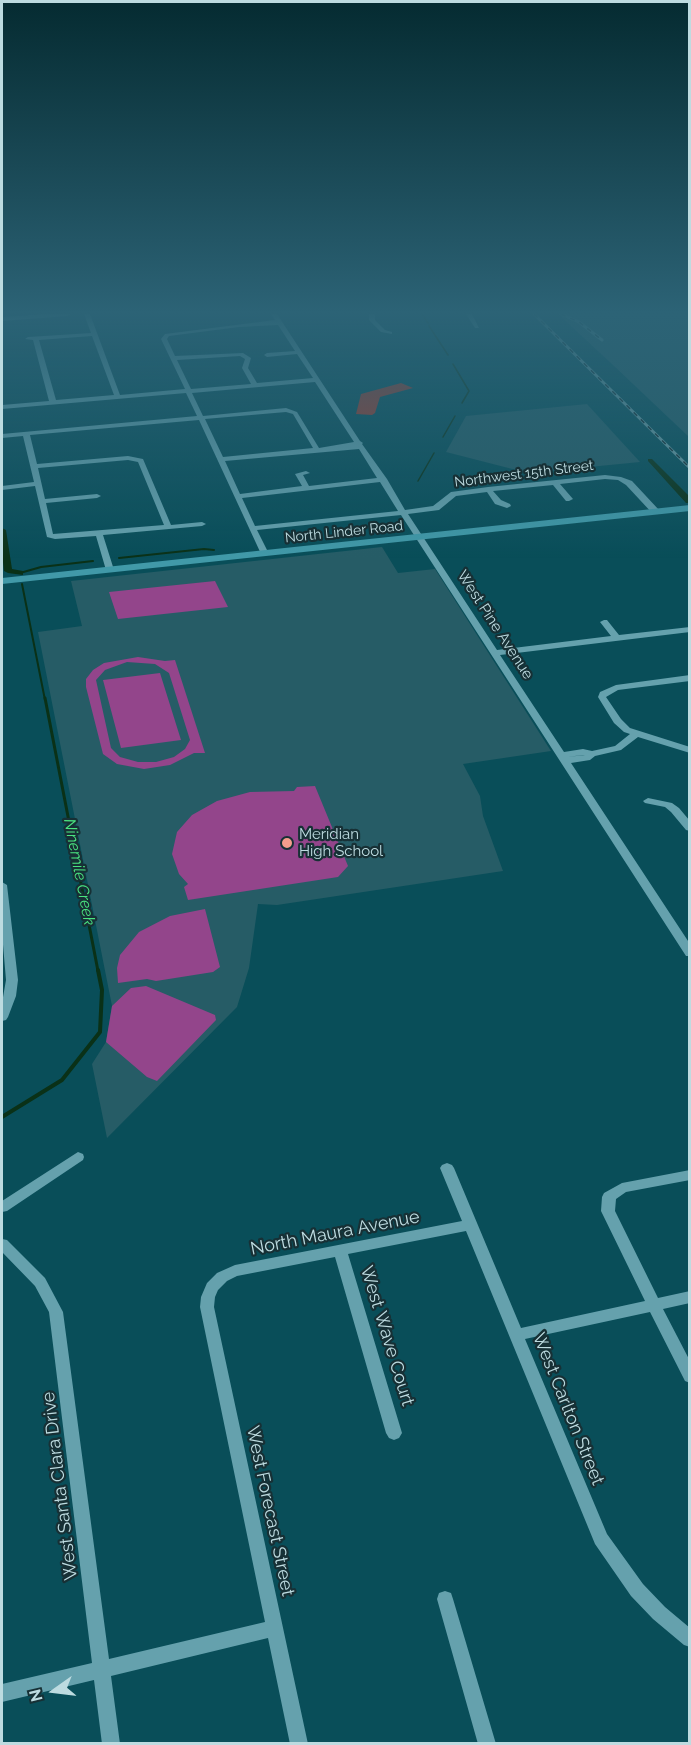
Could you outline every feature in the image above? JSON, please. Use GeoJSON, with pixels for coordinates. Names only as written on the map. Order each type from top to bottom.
{"type":"FeatureCollection","features":[{"type":"Feature","properties":{"kind":"main road","name":"North Linder Road"},"geometry":{"type":"LineString","coordinates":[[2,581],[690,508]]}},
{"type":"Feature","properties":{"kind":"street"},"geometry":{"type":"LineString","coordinates":[[51,395],[53,403]]}},
{"type":"Feature","properties":{"kind":"street"},"geometry":{"type":"LineString","coordinates":[[2,407],[136,395]]}},
{"type":"Feature","properties":{"kind":"street"},"geometry":{"type":"LineString","coordinates":[[190,395],[265,554]]}},
{"type":"Feature","properties":{"kind":"street","name":"West Pine Avenue"},"geometry":{"type":"LineString","coordinates":[[327,395],[690,953]]}},
{"type":"Feature","properties":{"kind":"street"},"geometry":{"type":"LineString","coordinates":[[2,436],[290,411],[295,413],[317,450]]}},
{"type":"Feature","properties":{"kind":"street"},"geometry":{"type":"LineString","coordinates":[[26,434],[50,535],[55,537],[99,534],[202,524]]}},
{"type":"Feature","properties":{"kind":"street"},"geometry":{"type":"LineString","coordinates":[[221,459],[361,445]]}},
{"type":"Feature","properties":{"kind":"street"},"geometry":{"type":"LineString","coordinates":[[34,466],[138,458],[144,461],[168,527]]}},
{"type":"Feature","properties":{"kind":"street"},"geometry":{"type":"LineString","coordinates":[[306,473],[299,474],[307,488]]}},
{"type":"Feature","properties":{"kind":"street","name":"Northwest 15th Street"},"geometry":{"type":"LineString","coordinates":[[253,528],[438,509],[454,494],[605,477],[619,478],[629,483],[656,512]]}},
{"type":"Feature","properties":{"kind":"street"},"geometry":{"type":"LineString","coordinates":[[238,496],[383,479]]}},
{"type":"Feature","properties":{"kind":"street"},"geometry":{"type":"LineString","coordinates":[[555,482],[569,499]]}},
{"type":"Feature","properties":{"kind":"street"},"geometry":{"type":"LineString","coordinates":[[2,488],[38,484]]}},
{"type":"Feature","properties":{"kind":"street"},"geometry":{"type":"LineString","coordinates":[[488,489],[498,502],[507,506]]}},
{"type":"Feature","properties":{"kind":"street"},"geometry":{"type":"LineString","coordinates":[[42,501],[97,496]]}},
{"type":"Feature","properties":{"kind":"street"},"geometry":{"type":"LineString","coordinates":[[99,534],[110,570]]}},
{"type":"Feature","properties":{"kind":"street"},"geometry":{"type":"LineString","coordinates":[[604,622],[617,638]]}},
{"type":"Feature","properties":{"kind":"street"},"geometry":{"type":"LineString","coordinates":[[495,653],[690,629]]}},
{"type":"Feature","properties":{"kind":"street"},"geometry":{"type":"LineString","coordinates":[[690,678],[616,688],[603,694],[603,702],[617,721],[636,734],[690,750]]}},
{"type":"Feature","properties":{"kind":"street"},"geometry":{"type":"LineString","coordinates":[[563,758],[587,758],[592,754],[618,748],[636,734]]}},
{"type":"Feature","properties":{"kind":"street"},"geometry":{"type":"LineString","coordinates":[[648,801],[658,802],[675,810],[690,828]]}},
{"type":"Feature","properties":{"kind":"street"},"geometry":{"type":"LineString","coordinates":[[2,885],[12,980],[10,996],[2,1017]]}},
{"type":"Feature","properties":{"kind":"street"},"geometry":{"type":"LineString","coordinates":[[2,1207],[78,1157]]}},
{"type":"Feature","properties":{"kind":"street","name":"West Carlton Street"},"geometry":{"type":"LineString","coordinates":[[447,1168],[601,1539],[637,1590],[690,1640]]}},
{"type":"Feature","properties":{"kind":"street"},"geometry":{"type":"LineString","coordinates":[[690,1175],[622,1188],[609,1197],[608,1211],[690,1377]]}},
{"type":"Feature","properties":{"kind":"street","name":"North Maura Avenue"},"geometry":{"type":"LineString","coordinates":[[212,1287],[222,1277],[235,1271],[471,1225]]}},
{"type":"Feature","properties":{"kind":"street","name":"West Santa Clara Drive"},"geometry":{"type":"LineString","coordinates":[[2,1244],[40,1282],[56,1312],[111,1743]]}},
{"type":"Feature","properties":{"kind":"street","name":"West Wave Court"},"geometry":{"type":"LineString","coordinates":[[340,1251],[394,1433]]}},
{"type":"Feature","properties":{"kind":"street","name":"West Forecast Street"},"geometry":{"type":"LineString","coordinates":[[212,1287],[207,1307],[299,1743]]}},
{"type":"Feature","properties":{"kind":"street"},"geometry":{"type":"LineString","coordinates":[[517,1335],[690,1297]]}},
{"type":"Feature","properties":{"kind":"street"},"geometry":{"type":"LineString","coordinates":[[445,1599],[487,1743]]}},
{"type":"Feature","properties":{"kind":"street"},"geometry":{"type":"LineString","coordinates":[[2,1693],[275,1628]]}},
{"type":"Feature","properties":{"kind":"shaded area"},"geometry":{"type":"Polygon","coordinates":[[[645,395],[689,395],[689,437],[645,395]]]}},
{"type":"Feature","properties":{"kind":"shaded area"},"geometry":{"type":"Polygon","coordinates":[[[587,404],[640,462],[528,473],[446,452],[466,416],[587,404]]]}},
{"type":"Feature","properties":{"kind":"shaded area","name":"Meridian High School"},"geometry":{"type":"Polygon","coordinates":[[[382,547],[398,573],[435,569],[551,751],[463,764],[480,796],[483,816],[503,871],[277,905],[258,904],[249,968],[237,1007],[107,1138],[92,1064],[106,1042],[112,1006],[38,632],[82,626],[71,581],[382,547]]]}},
{"type":"Feature","properties":{"kind":"shaded area"},"geometry":{"type":"Polygon","coordinates":[[[215,581],[228,607],[118,619],[109,592],[215,581]]]}},
{"type":"Feature","properties":{"kind":"shaded area"},"geometry":{"type":"Polygon","coordinates":[[[138,657],[165,661],[175,660],[205,753],[194,753],[170,765],[144,769],[117,764],[103,754],[86,679],[93,670],[104,663],[138,657]],[[127,662],[105,670],[96,680],[111,748],[120,757],[138,762],[156,762],[174,757],[185,749],[190,740],[169,673],[155,664],[127,662]]]}},
{"type":"Feature","properties":{"kind":"shaded area"},"geometry":{"type":"Polygon","coordinates":[[[160,673],[181,740],[121,748],[103,680],[160,673]]]}},
{"type":"Feature","properties":{"kind":"shaded area"},"geometry":{"type":"Polygon","coordinates":[[[315,786],[348,866],[338,877],[188,900],[184,887],[188,884],[179,874],[172,854],[177,832],[192,815],[217,801],[250,792],[294,791],[297,787],[315,786]]]}},
{"type":"Feature","properties":{"kind":"shaded area"},"geometry":{"type":"Polygon","coordinates":[[[205,909],[220,967],[213,972],[156,981],[147,979],[118,983],[117,968],[120,955],[139,932],[170,916],[205,909]]]}},
{"type":"Feature","properties":{"kind":"shaded area"},"geometry":{"type":"Polygon","coordinates":[[[146,986],[215,1015],[216,1020],[157,1081],[147,1077],[106,1042],[112,1006],[131,988],[146,986]]]}},
{"type":"Feature","properties":{"kind":"building"},"geometry":{"type":"Polygon","coordinates":[[[361,395],[386,395],[380,397],[375,413],[372,415],[356,414],[361,395]]]}},
{"type":"Feature","properties":{"kind":"waterway","name":"Ninemile Creek"},"geometry":{"type":"LineString","coordinates":[[462,403],[466,395]]}},
{"type":"Feature","properties":{"kind":"waterway","name":"Ninemile Creek"},"geometry":{"type":"LineString","coordinates":[[443,437],[455,416]]}},
{"type":"Feature","properties":{"kind":"waterway","name":"Ninemile Creek"},"geometry":{"type":"LineString","coordinates":[[418,481],[434,453]]}},
{"type":"Feature","properties":{"kind":"waterway"},"geometry":{"type":"LineString","coordinates":[[650,460],[689,501]]}},
{"type":"Feature","properties":{"kind":"waterway"},"geometry":{"type":"LineString","coordinates":[[2,530],[8,571],[20,573]]}},
{"type":"Feature","properties":{"kind":"waterway","name":"Ninemile Creek"},"geometry":{"type":"LineString","coordinates":[[119,558],[204,549],[214,550]]}},
{"type":"Feature","properties":{"kind":"waterway","name":"Ninemile Creek"},"geometry":{"type":"LineString","coordinates":[[20,573],[41,567],[93,561]]}},
{"type":"Feature","properties":{"kind":"waterway","name":"Ninemile Creek"},"geometry":{"type":"LineString","coordinates":[[22,584],[45,700]]}},
{"type":"Feature","properties":{"kind":"waterway","name":"Ninemile Creek"},"geometry":{"type":"LineString","coordinates":[[45,698],[98,971]]}},
{"type":"Feature","properties":{"kind":"waterway","name":"Ninemile Creek"},"geometry":{"type":"LineString","coordinates":[[2,1117],[62,1080],[100,1032],[102,990],[98,970]]}},
{"type":"Feature","properties":{"kind":"railway"},"geometry":{"type":"LineString","coordinates":[[616,395],[690,468]]}},
{"type":"Feature","properties":{"kind":"place","name":"Meridian High School"},"geometry":{"type":"Point","coordinates":[287,843]}}]}
